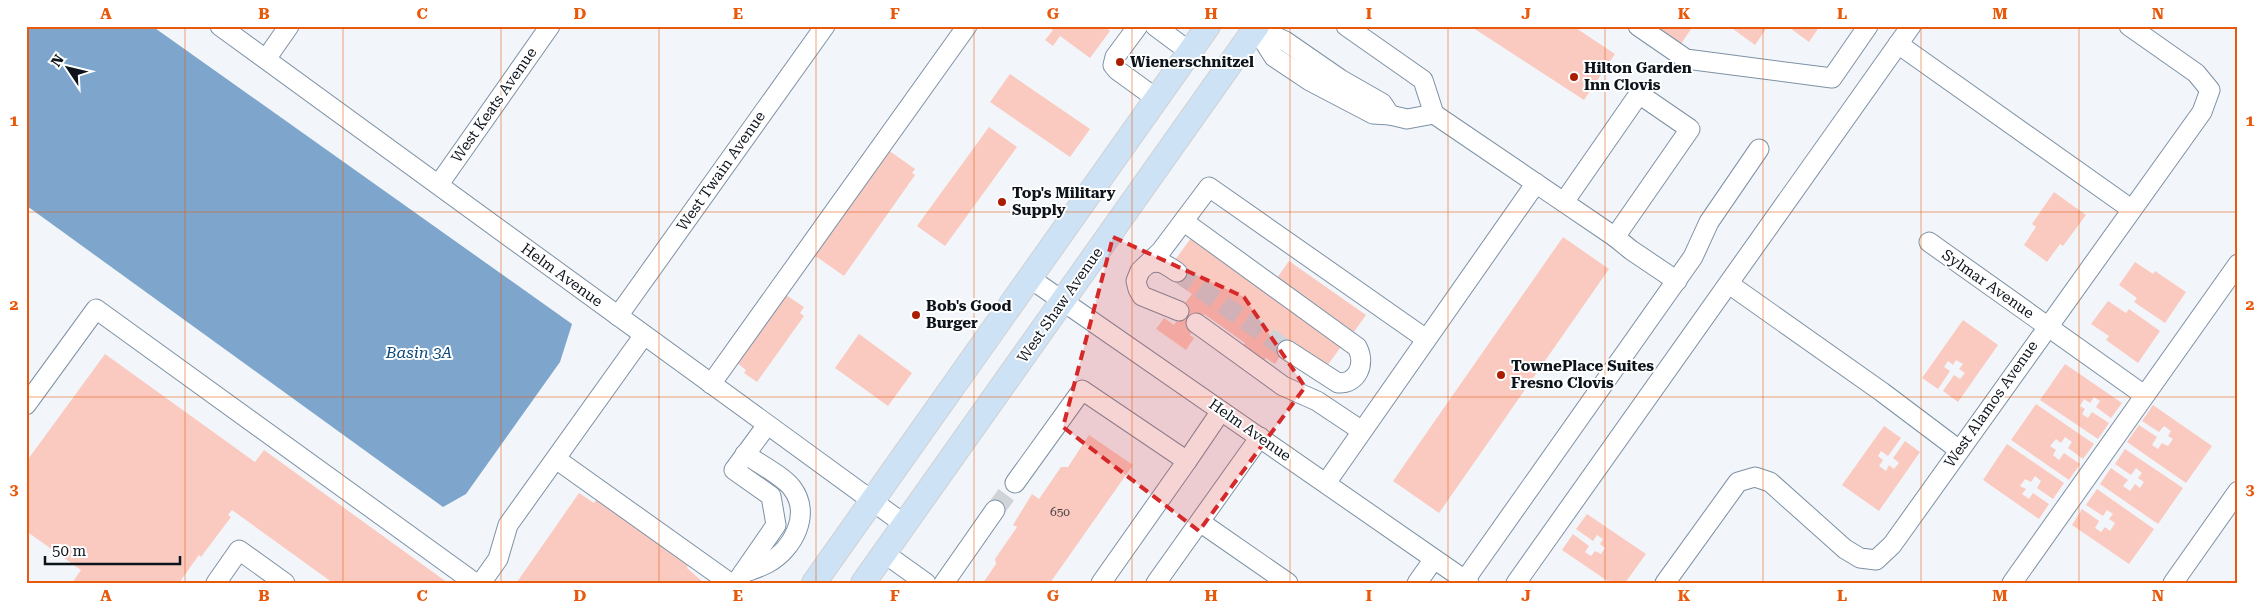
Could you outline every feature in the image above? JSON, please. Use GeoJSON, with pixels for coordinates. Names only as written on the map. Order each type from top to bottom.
{"type":"FeatureCollection","features":[{"type":"Feature","properties":{"kind":"main road"},"geometry":{"type":"LineString","coordinates":[[814,583],[1031,279],[1208,26]]}},
{"type":"Feature","properties":{"kind":"main road","name":"West Shaw Avenue"},"geometry":{"type":"LineString","coordinates":[[863,583],[1255,27]]}},
{"type":"Feature","properties":{"kind":"street","name":"Helm Avenue"},"geometry":{"type":"LineString","coordinates":[[220,26],[904,524]]}},
{"type":"Feature","properties":{"kind":"street"},"geometry":{"type":"LineString","coordinates":[[266,59],[289,26]]}},
{"type":"Feature","properties":{"kind":"street","name":"West Keats Avenue"},"geometry":{"type":"LineString","coordinates":[[439,184],[550,26]]}},
{"type":"Feature","properties":{"kind":"street","name":"West Twain Avenue"},"geometry":{"type":"LineString","coordinates":[[618,316],[824,26]]}},
{"type":"Feature","properties":{"kind":"street"},"geometry":{"type":"LineString","coordinates":[[710,384],[967,26]]}},
{"type":"Feature","properties":{"kind":"street"},"geometry":{"type":"LineString","coordinates":[[1138,26],[1114,57],[1113,65],[1117,70],[1157,99]]}},
{"type":"Feature","properties":{"kind":"street"},"geometry":{"type":"LineString","coordinates":[[1155,26],[1190,52]]}},
{"type":"Feature","properties":{"kind":"street"},"geometry":{"type":"LineString","coordinates":[[1346,26],[1423,80],[1434,114],[1677,280]]}},
{"type":"Feature","properties":{"kind":"street"},"geometry":{"type":"LineString","coordinates":[[1638,26],[1686,59],[1832,78],[1868,26]]}},
{"type":"Feature","properties":{"kind":"street"},"geometry":{"type":"LineString","coordinates":[[1516,583],[1911,26]]}},
{"type":"Feature","properties":{"kind":"street","name":"West Alamos Avenue"},"geometry":{"type":"LineString","coordinates":[[1669,581],[1738,482],[1755,476],[1770,482],[1845,549],[1860,558],[1876,560],[1892,545],[2130,209],[2202,112],[2210,90],[2196,73],[2129,26]]}},
{"type":"Feature","properties":{"kind":"street"},"geometry":{"type":"LineString","coordinates":[[1255,27],[1274,57],[1310,81],[1373,114],[1407,119],[1434,114]]}},
{"type":"Feature","properties":{"kind":"street"},"geometry":{"type":"LineString","coordinates":[[1898,44],[2130,209]]}},
{"type":"Feature","properties":{"kind":"street"},"geometry":{"type":"LineString","coordinates":[[1564,202],[1639,94],[1690,130],[1615,237]]}},
{"type":"Feature","properties":{"kind":"street"},"geometry":{"type":"LineString","coordinates":[[1467,582],[1693,257],[1709,222],[1758,149]]}},
{"type":"Feature","properties":{"kind":"street"},"geometry":{"type":"LineString","coordinates":[[1326,482],[1536,183]]}},
{"type":"Feature","properties":{"kind":"street"},"geometry":{"type":"LineString","coordinates":[[1180,311],[1142,296],[1136,280],[1140,271],[1161,251],[1208,187],[1426,339]]}},
{"type":"Feature","properties":{"kind":"street"},"geometry":{"type":"LineString","coordinates":[[1185,219],[1190,226],[1358,348],[1361,355],[1361,364],[1352,380],[1345,384],[1338,383],[1287,350]]}},
{"type":"Feature","properties":{"kind":"street","name":"Sylmar Avenue"},"geometry":{"type":"LineString","coordinates":[[1929,242],[2144,395]]}},
{"type":"Feature","properties":{"kind":"street"},"geometry":{"type":"LineString","coordinates":[[1148,264],[1156,261],[1162,262],[1177,272]]}},
{"type":"Feature","properties":{"kind":"street"},"geometry":{"type":"LineString","coordinates":[[2012,583],[2238,264]]}},
{"type":"Feature","properties":{"kind":"street","name":"Helm Avenue"},"geometry":{"type":"LineString","coordinates":[[1031,279],[1326,482],[1467,582]]}},
{"type":"Feature","properties":{"kind":"street"},"geometry":{"type":"LineString","coordinates":[[1728,284],[1882,392],[1959,450]]}},
{"type":"Feature","properties":{"kind":"street"},"geometry":{"type":"LineString","coordinates":[[26,405],[96,308],[475,583]]}},
{"type":"Feature","properties":{"kind":"street"},"geometry":{"type":"LineString","coordinates":[[1196,324],[1283,386],[1317,401],[1362,431]]}},
{"type":"Feature","properties":{"kind":"street"},"geometry":{"type":"LineString","coordinates":[[481,583],[498,558],[508,525],[644,335]]}},
{"type":"Feature","properties":{"kind":"street"},"geometry":{"type":"LineString","coordinates":[[1015,483],[1082,390],[1187,461]]}},
{"type":"Feature","properties":{"kind":"street"},"geometry":{"type":"LineString","coordinates":[[1101,583],[1222,410]]}},
{"type":"Feature","properties":{"kind":"street"},"geometry":{"type":"LineString","coordinates":[[736,580],[776,526],[771,496],[734,470],[767,426]]}},
{"type":"Feature","properties":{"kind":"street"},"geometry":{"type":"LineString","coordinates":[[1156,583],[1260,437]]}},
{"type":"Feature","properties":{"kind":"street"},"geometry":{"type":"LineString","coordinates":[[736,580],[778,556],[796,533],[802,520],[798,499],[791,486],[746,454]]}},
{"type":"Feature","properties":{"kind":"street"},"geometry":{"type":"LineString","coordinates":[[556,458],[736,580]]}},
{"type":"Feature","properties":{"kind":"street"},"geometry":{"type":"LineString","coordinates":[[2173,583],[2238,491]]}},
{"type":"Feature","properties":{"kind":"street"},"geometry":{"type":"LineString","coordinates":[[944,583],[995,510]]}},
{"type":"Feature","properties":{"kind":"street"},"geometry":{"type":"LineString","coordinates":[[1200,522],[1288,583]]}},
{"type":"Feature","properties":{"kind":"street"},"geometry":{"type":"LineString","coordinates":[[216,583],[239,550],[285,583]]}},
{"type":"Feature","properties":{"kind":"street"},"geometry":{"type":"LineString","coordinates":[[884,553],[926,583]]}},
{"type":"Feature","properties":{"kind":"street"},"geometry":{"type":"LineString","coordinates":[[1417,583],[1434,559]]}},
{"type":"Feature","properties":{"kind":"highlighted area"},"geometry":{"type":"Polygon","coordinates":[[[1113,237],[1244,297],[1305,387],[1199,531],[1063,427],[1113,237]]]}},
{"type":"Feature","properties":{"kind":"water","name":"Basin 3A"},"geometry":{"type":"Polygon","coordinates":[[[26,26],[152,26],[572,324],[560,362],[466,494],[443,507],[27,206],[26,26]]]}},
{"type":"Feature","properties":{"kind":"building"},"geometry":{"type":"Polygon","coordinates":[[[1047,26],[1104,26],[1110,31],[1090,58],[1060,36],[1053,46],[1045,40],[1053,30],[1047,26]]]}},
{"type":"Feature","properties":{"kind":"building","name":"Hilton Garden Inn Clovis"},"geometry":{"type":"Polygon","coordinates":[[[1470,26],[1573,26],[1615,54],[1584,100],[1470,26]]]}},
{"type":"Feature","properties":{"kind":"building"},"geometry":{"type":"Polygon","coordinates":[[[1654,26],[1693,26],[1681,44],[1654,26]]]}},
{"type":"Feature","properties":{"kind":"building"},"geometry":{"type":"Polygon","coordinates":[[[1729,26],[1768,26],[1755,45],[1729,26]]]}},
{"type":"Feature","properties":{"kind":"building"},"geometry":{"type":"Polygon","coordinates":[[[1787,26],[1820,26],[1809,42],[1787,26]]]}},
{"type":"Feature","properties":{"kind":"building"},"geometry":{"type":"Polygon","coordinates":[[[1010,74],[1090,129],[1070,157],[990,102],[1010,74]]]}},
{"type":"Feature","properties":{"kind":"building"},"geometry":{"type":"Polygon","coordinates":[[[989,127],[1017,147],[945,246],[917,226],[989,127]]]}},
{"type":"Feature","properties":{"kind":"building"},"geometry":{"type":"Polygon","coordinates":[[[888,150],[915,169],[912,173],[915,175],[844,276],[814,255],[888,150]]]}},
{"type":"Feature","properties":{"kind":"building"},"geometry":{"type":"Polygon","coordinates":[[[2054,192],[2086,215],[2063,246],[2060,244],[2047,262],[2024,245],[2036,227],[2032,224],[2054,192]]]}},
{"type":"Feature","properties":{"kind":"building","name":"TownePlace Suites Fresno Clovis"},"geometry":{"type":"Polygon","coordinates":[[[1563,237],[1609,269],[1439,513],[1393,481],[1563,237]]]}},
{"type":"Feature","properties":{"kind":"building"},"geometry":{"type":"Polygon","coordinates":[[[1191,238],[1343,344],[1327,366],[1294,342],[1284,356],[1281,355],[1275,364],[1266,358],[1264,360],[1243,346],[1245,343],[1204,314],[1190,335],[1194,338],[1186,350],[1156,329],[1164,318],[1174,325],[1187,305],[1185,303],[1192,294],[1172,280],[1182,265],[1175,260],[1191,238]]]}},
{"type":"Feature","properties":{"kind":"building"},"geometry":{"type":"Polygon","coordinates":[[[1289,261],[1366,315],[1354,332],[1277,278],[1289,261]]]}},
{"type":"Feature","properties":{"kind":"building"},"geometry":{"type":"Polygon","coordinates":[[[2135,262],[2153,274],[2155,271],[2186,292],[2165,323],[2134,302],[2137,298],[2119,285],[2135,262]]]}},
{"type":"Feature","properties":{"kind":"building"},"geometry":{"type":"Polygon","coordinates":[[[786,295],[804,307],[800,313],[804,316],[757,382],[744,373],[746,370],[737,363],[786,295]]]}},
{"type":"Feature","properties":{"kind":"building"},"geometry":{"type":"Polygon","coordinates":[[[2108,301],[2126,313],[2129,309],[2160,331],[2138,363],[2106,340],[2109,336],[2091,324],[2108,301]]]}},
{"type":"Feature","properties":{"kind":"building"},"geometry":{"type":"Polygon","coordinates":[[[1963,320],[1998,345],[1958,402],[1943,391],[1954,375],[1960,379],[1965,373],[1959,369],[1963,364],[1956,360],[1953,365],[1948,361],[1944,367],[1950,371],[1938,389],[1922,378],[1963,320]]]}},
{"type":"Feature","properties":{"kind":"building"},"geometry":{"type":"Polygon","coordinates":[[[859,334],[912,373],[888,406],[835,368],[859,334]]]}},
{"type":"Feature","properties":{"kind":"building"},"geometry":{"type":"Polygon","coordinates":[[[105,354],[255,462],[264,450],[448,583],[333,583],[232,510],[228,515],[231,517],[201,557],[199,555],[179,583],[72,583],[81,570],[26,531],[26,462],[105,354]]]}},
{"type":"Feature","properties":{"kind":"building"},"geometry":{"type":"Polygon","coordinates":[[[2065,364],[2122,403],[2111,418],[2096,407],[2100,401],[2094,397],[2090,403],[2084,399],[2080,406],[2085,409],[2082,414],[2088,418],[2092,412],[2109,423],[2098,439],[2040,400],[2065,364]]]}},
{"type":"Feature","properties":{"kind":"building"},"geometry":{"type":"Polygon","coordinates":[[[2036,404],[2094,444],[2083,459],[2068,448],[2072,442],[2065,437],[2061,443],[2056,439],[2050,446],[2056,450],[2053,455],[2059,460],[2064,453],[2080,464],[2069,480],[2011,440],[2036,404]]]}},
{"type":"Feature","properties":{"kind":"building"},"geometry":{"type":"Polygon","coordinates":[[[2153,405],[2212,446],[2186,483],[2127,442],[2139,425],[2157,437],[2152,445],[2158,449],[2162,443],[2168,446],[2173,439],[2168,436],[2171,431],[2164,426],[2159,432],[2142,421],[2153,405]]]}},
{"type":"Feature","properties":{"kind":"building"},"geometry":{"type":"Polygon","coordinates":[[[1884,426],[1901,438],[1888,456],[1881,451],[1878,456],[1883,460],[1879,466],[1886,471],[1889,465],[1894,469],[1899,463],[1893,458],[1905,441],[1920,452],[1879,511],[1842,485],[1884,426]]]}},
{"type":"Feature","properties":{"kind":"building"},"geometry":{"type":"Polygon","coordinates":[[[1089,435],[1133,465],[1050,583],[983,583],[996,564],[995,559],[1017,527],[1013,525],[1032,494],[1039,499],[1061,467],[1068,467],[1089,435]]]}},
{"type":"Feature","properties":{"kind":"building"},"geometry":{"type":"Polygon","coordinates":[[[2007,444],[2064,483],[2053,499],[2037,488],[2041,481],[2035,476],[2031,482],[2025,479],[2020,486],[2026,489],[2022,494],[2029,499],[2033,493],[2049,504],[2039,519],[1983,480],[2007,444]]]}},
{"type":"Feature","properties":{"kind":"building"},"geometry":{"type":"Polygon","coordinates":[[[2125,449],[2183,488],[2158,524],[2100,484],[2111,468],[2128,480],[2123,486],[2130,491],[2135,484],[2140,488],[2144,482],[2138,478],[2142,473],[2136,468],[2131,475],[2115,464],[2125,449]]]}},
{"type":"Feature","properties":{"kind":"building"},"geometry":{"type":"Polygon","coordinates":[[[2097,489],[2154,529],[2129,564],[2072,525],[2082,509],[2099,521],[2095,528],[2101,532],[2105,527],[2110,531],[2115,523],[2109,519],[2113,514],[2107,510],[2103,516],[2086,505],[2097,489]]]}},
{"type":"Feature","properties":{"kind":"building"},"geometry":{"type":"Polygon","coordinates":[[[579,493],[594,503],[596,500],[688,565],[687,568],[704,583],[517,582],[579,493]]]}},
{"type":"Feature","properties":{"kind":"building"},"geometry":{"type":"Polygon","coordinates":[[[1587,514],[1646,554],[1625,583],[1613,583],[1610,580],[1609,582],[1562,550],[1573,534],[1589,546],[1585,552],[1591,556],[1595,551],[1601,554],[1605,548],[1600,544],[1603,539],[1597,535],[1593,541],[1576,529],[1587,514]]]}},
{"type":"Feature","properties":{"kind":"tunnel"},"geometry":{"type":"LineString","coordinates":[[1177,272],[1287,350]]}},
{"type":"Feature","properties":{"kind":"tunnel"},"geometry":{"type":"LineString","coordinates":[[995,510],[1015,483]]}},
{"type":"Feature","properties":{"kind":"place","name":"Wienerschnitzel"},"geometry":{"type":"Point","coordinates":[1120,62]}},
{"type":"Feature","properties":{"kind":"place","name":"Hilton Garden Inn Clovis"},"geometry":{"type":"Point","coordinates":[1574,77]}},
{"type":"Feature","properties":{"kind":"place","name":"Top's Military Supply"},"geometry":{"type":"Point","coordinates":[1002,202]}},
{"type":"Feature","properties":{"kind":"place","name":"Bob's Good Burger"},"geometry":{"type":"Point","coordinates":[916,315]}},
{"type":"Feature","properties":{"kind":"place","name":"TownePlace Suites Fresno Clovis"},"geometry":{"type":"Point","coordinates":[1501,375]}}]}
